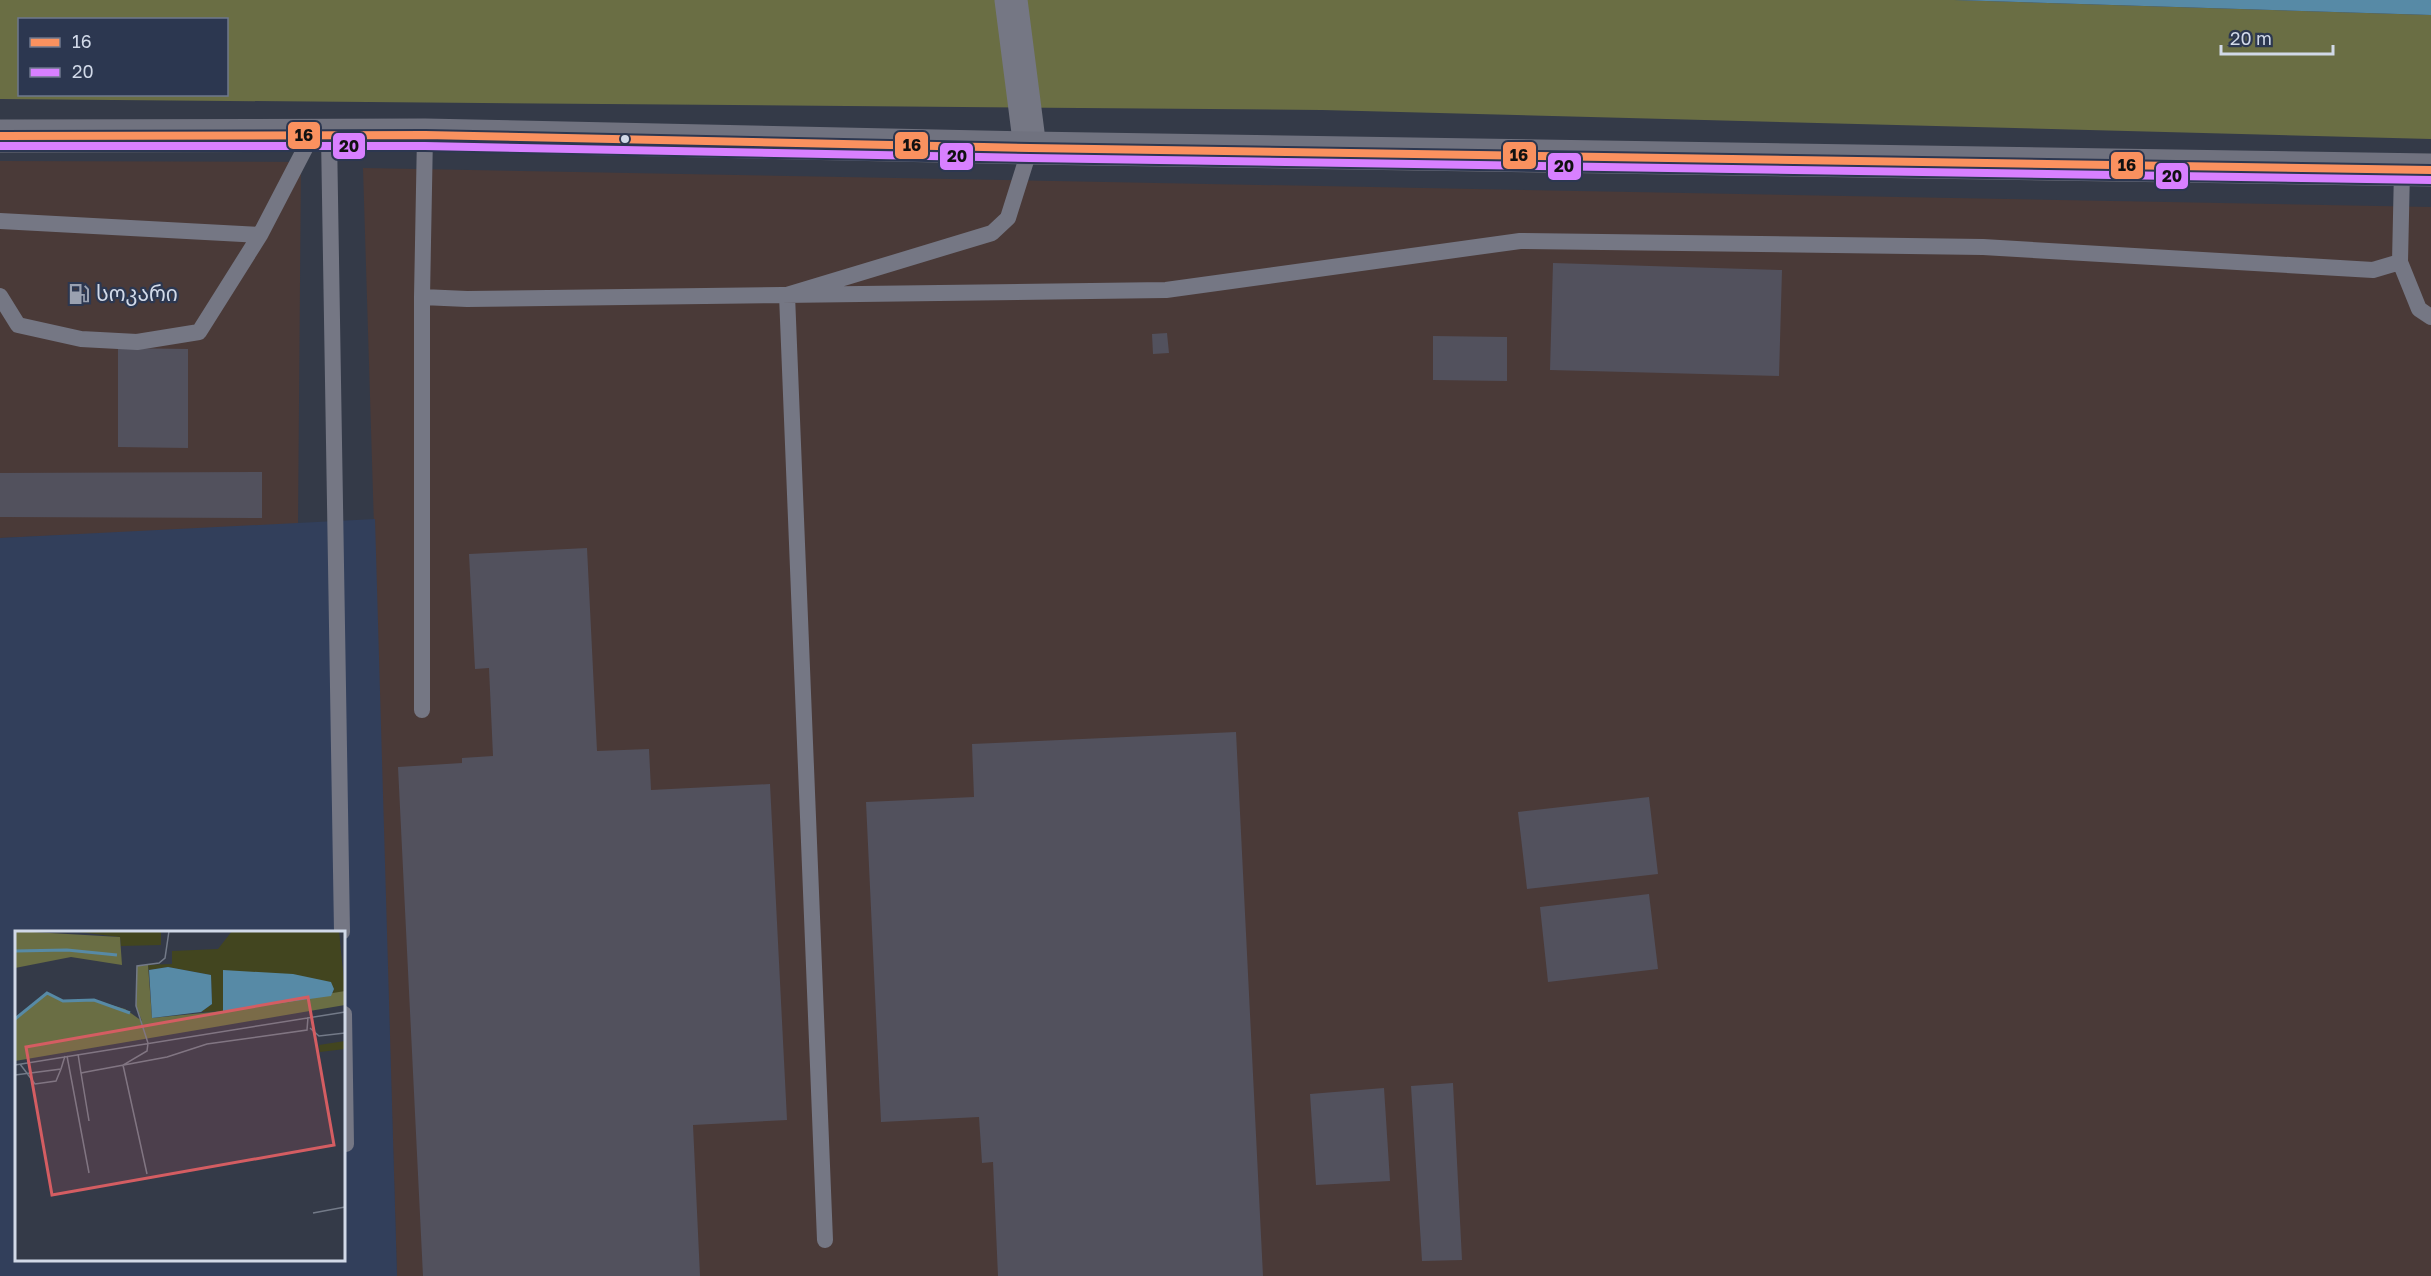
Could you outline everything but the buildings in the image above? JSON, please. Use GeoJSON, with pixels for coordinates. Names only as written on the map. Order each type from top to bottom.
{"type":"FeatureCollection","features":[{"type":"Feature","properties":{"kind":"highway"},"geometry":{"type":"LineString","coordinates":[[0,136],[426,135],[1030,148],[2417,170]]}},
{"type":"Feature","properties":{"kind":"street"},"geometry":{"type":"LineString","coordinates":[[1011,0],[1030,148]]}},
{"type":"Feature","properties":{"kind":"lane"},"geometry":{"type":"LineString","coordinates":[[422,710],[422,297],[426,135]]}},
{"type":"Feature","properties":{"kind":"lane"},"geometry":{"type":"LineString","coordinates":[[0,296],[18,326],[81,339],[137,342],[199,332],[321,136]]}},
{"type":"Feature","properties":{"kind":"lane"},"geometry":{"type":"LineString","coordinates":[[321,136],[342,931]]}},
{"type":"Feature","properties":{"kind":"lane"},"geometry":{"type":"LineString","coordinates":[[787,295],[992,233],[1008,218],[1030,148]]}},
{"type":"Feature","properties":{"kind":"lane"},"geometry":{"type":"LineString","coordinates":[[2417,170],[2400,262],[2419,309],[2431,317]]}},
{"type":"Feature","properties":{"kind":"lane"},"geometry":{"type":"LineString","coordinates":[[0,221],[260,235]]}},
{"type":"Feature","properties":{"kind":"lane"},"geometry":{"type":"LineString","coordinates":[[422,297],[467,299],[1166,290],[1520,241],[1983,247],[2373,270],[2400,262]]}},
{"type":"Feature","properties":{"kind":"lane"},"geometry":{"type":"LineString","coordinates":[[787,295],[825,1240]]}},
{"type":"Feature","properties":{"kind":"lane"},"geometry":{"type":"LineString","coordinates":[[345,1079],[346,1144]]}},
{"type":"Feature","properties":{"kind":"shaded area"},"geometry":{"type":"Polygon","coordinates":[[[1954,0],[2431,0],[2431,15],[1954,0]]]}},
{"type":"Feature","properties":{"kind":"shaded area"},"geometry":{"type":"Polygon","coordinates":[[[0,161],[301,162],[298,525],[0,538],[0,161]]]}},
{"type":"Feature","properties":{"kind":"shaded area"},"geometry":{"type":"Polygon","coordinates":[[[363,168],[2431,207],[2431,1276],[397,1276],[363,168]]]}},
{"type":"Feature","properties":{"kind":"shaded area"},"geometry":{"type":"Polygon","coordinates":[[[375,519],[397,1276],[0,1276],[0,538],[375,519]]]}},
{"type":"Feature","properties":{"kind":"green space"},"geometry":{"type":"Polygon","coordinates":[[[0,0],[1954,0],[2431,15],[2431,139],[1322,110],[0,99],[0,0]]]}},
{"type":"Feature","properties":{"kind":"transit line","name":"16"},"geometry":{"type":"LineString","coordinates":[[0,136],[425,135],[1030,148],[2431,170]]}},
{"type":"Feature","properties":{"kind":"transit line","name":"20"},"geometry":{"type":"LineString","coordinates":[[0,146],[425,146],[2431,180]]}},
{"type":"Feature","properties":{"kind":"place","name":"სოკარი"},"geometry":{"type":"Point","coordinates":[79,294]}}]}
